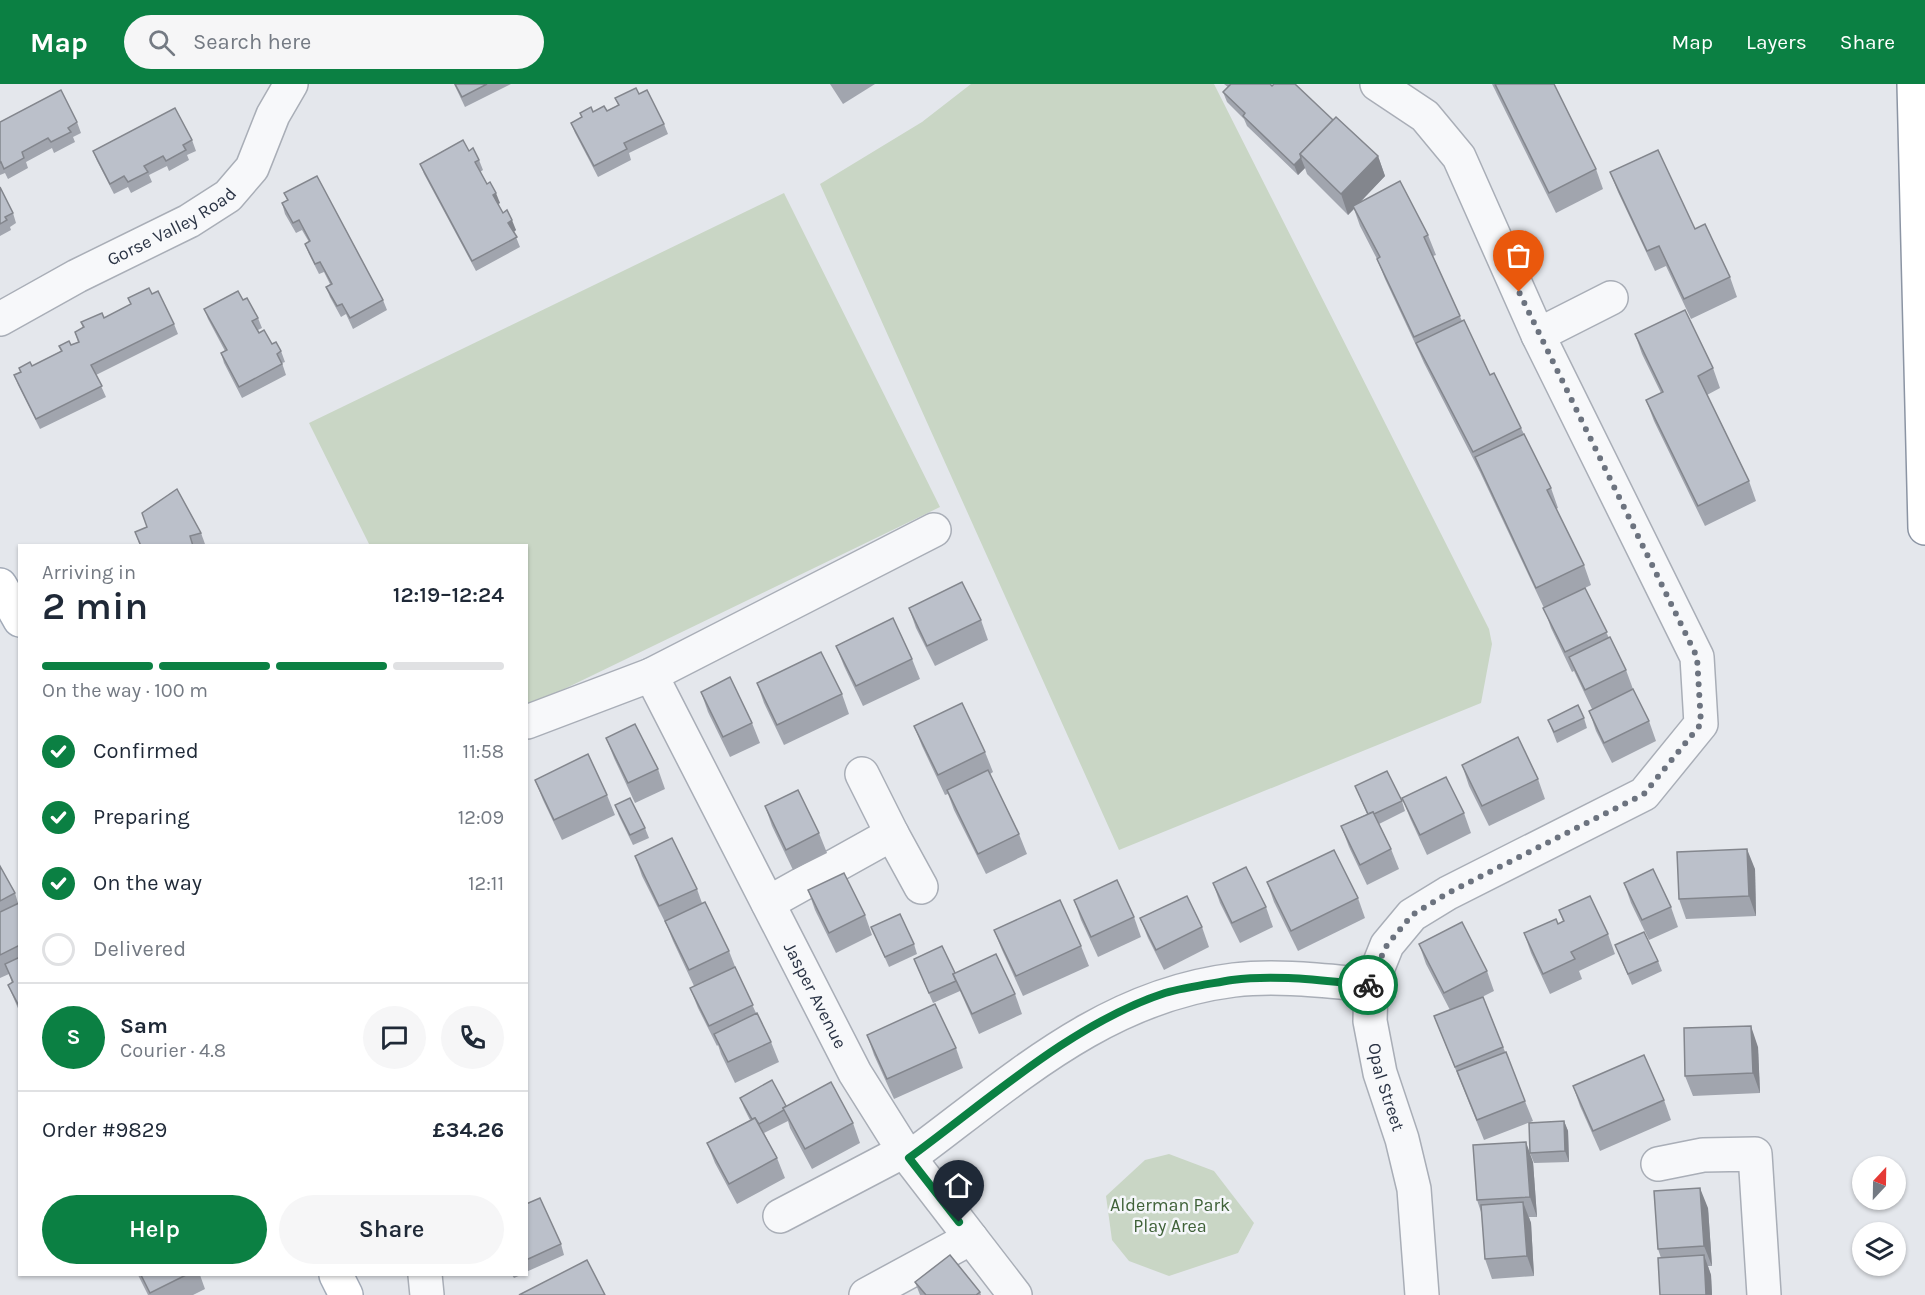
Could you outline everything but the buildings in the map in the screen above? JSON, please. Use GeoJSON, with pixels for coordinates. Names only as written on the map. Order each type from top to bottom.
{"type":"FeatureCollection","features":[{"type":"Feature","properties":{"kind":"main road"},"geometry":{"type":"LineString","coordinates":[[1914,84],[1925,528]]}},
{"type":"Feature","properties":{"kind":"main road"},"geometry":{"type":"LineString","coordinates":[[0,585],[18,616]]}},
{"type":"Feature","properties":{"kind":"main road"},"geometry":{"type":"LineString","coordinates":[[336,1276],[346,1295]]}},
{"type":"Feature","properties":{"kind":"street","name":"Gorse Valley Road"},"geometry":{"type":"LineString","coordinates":[[0,319],[76,276],[189,222],[228,196],[252,168],[273,115],[291,84]]}},
{"type":"Feature","properties":{"kind":"street","name":"Opal Street"},"geometry":{"type":"LineString","coordinates":[[1377,84],[1425,116],[1459,157],[1538,335],[1697,657],[1701,724],[1644,794],[1448,893],[1412,915],[1387,945],[1371,985],[1370,1021],[1380,1073],[1402,1139],[1414,1189],[1422,1295]]}},
{"type":"Feature","properties":{"kind":"street"},"geometry":{"type":"LineString","coordinates":[[1538,335],[1611,298]]}},
{"type":"Feature","properties":{"kind":"street"},"geometry":{"type":"LineString","coordinates":[[528,722],[651,675],[933,530]]}},
{"type":"Feature","properties":{"kind":"street","name":"Jasper Avenue"},"geometry":{"type":"LineString","coordinates":[[651,675],[855,1073],[907,1154],[1015,1295]]}},
{"type":"Feature","properties":{"kind":"street"},"geometry":{"type":"LineString","coordinates":[[862,774],[921,887]]}},
{"type":"Feature","properties":{"kind":"street"},"geometry":{"type":"LineString","coordinates":[[768,903],[892,834]]}},
{"type":"Feature","properties":{"kind":"street"},"geometry":{"type":"LineString","coordinates":[[780,1216],[907,1154],[1064,1044],[1106,1018],[1166,993],[1234,980],[1254,979],[1285,978],[1371,985]]}},
{"type":"Feature","properties":{"kind":"street"},"geometry":{"type":"LineString","coordinates":[[1658,1164],[1703,1155],[1755,1154],[1764,1295]]}},
{"type":"Feature","properties":{"kind":"street"},"geometry":{"type":"LineString","coordinates":[[866,1295],[971,1238]]}},
{"type":"Feature","properties":{"kind":"street"},"geometry":{"type":"LineString","coordinates":[[425,1276],[427,1295]]}},
{"type":"Feature","properties":{"kind":"green space"},"geometry":{"type":"Polygon","coordinates":[[[971,84],[1214,84],[1489,629],[1492,644],[1481,703],[1119,850],[820,184],[922,122],[971,84]]]}},
{"type":"Feature","properties":{"kind":"green space"},"geometry":{"type":"Polygon","coordinates":[[[784,193],[940,507],[528,707],[528,544],[369,544],[309,423],[784,193]]]}},
{"type":"Feature","properties":{"kind":"green space","name":"Alderman Park Play Area"},"geometry":{"type":"Polygon","coordinates":[[[1169,1154],[1214,1171],[1254,1223],[1238,1253],[1169,1276],[1129,1261],[1112,1240],[1106,1196],[1145,1160],[1169,1154]]]}},
{"type":"Feature","properties":{"kind":"way so far"},"geometry":{"type":"LineString","coordinates":[[1368,985],[1371,985],[1387,945],[1412,915],[1448,893],[1644,794],[1701,724],[1697,657],[1519,292]]}},
{"type":"Feature","properties":{"kind":"route"},"geometry":{"type":"LineString","coordinates":[[959,1222],[909,1158],[1064,1044],[1106,1018],[1166,993],[1234,980],[1285,978],[1368,985]]}}]}
